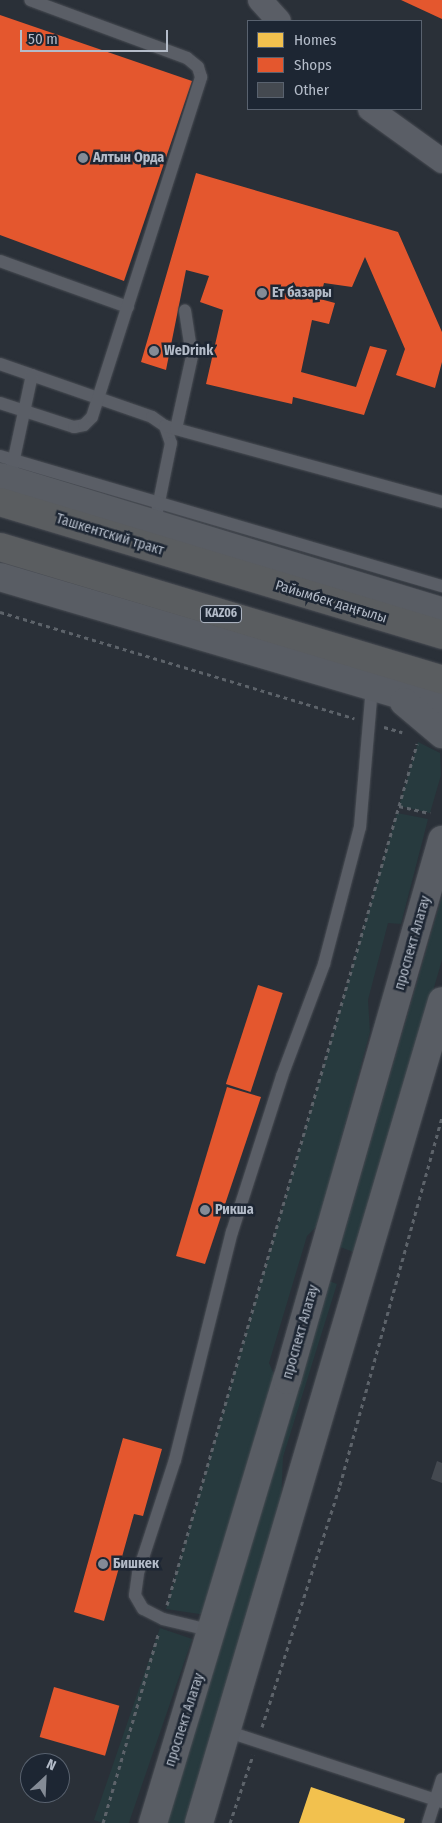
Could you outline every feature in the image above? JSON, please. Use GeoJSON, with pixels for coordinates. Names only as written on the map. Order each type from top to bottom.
{"type":"FeatureCollection","features":[{"type":"Feature","properties":{"kind":"highway","name":"Ташкентский тракт"},"geometry":{"type":"LineString","coordinates":[[4,475],[220,568]]}},
{"type":"Feature","properties":{"kind":"highway","name":"KАZ06"},"geometry":{"type":"LineString","coordinates":[[0,547],[442,680]]}},
{"type":"Feature","properties":{"kind":"highway","name":"Райымбек даңғылы"},"geometry":{"type":"LineString","coordinates":[[220,568],[442,635]]}},
{"type":"Feature","properties":{"kind":"main road"},"geometry":{"type":"LineString","coordinates":[[4,475],[156,514],[442,611]]}},
{"type":"Feature","properties":{"kind":"main road"},"geometry":{"type":"LineString","coordinates":[[0,576],[442,707]]}},
{"type":"Feature","properties":{"kind":"main road"},"geometry":{"type":"LineString","coordinates":[[381,689],[425,716],[442,734]]}},
{"type":"Feature","properties":{"kind":"main road","name":"проспект Алатау"},"geometry":{"type":"LineString","coordinates":[[153,1823],[213,1631],[442,840]]}},
{"type":"Feature","properties":{"kind":"main road"},"geometry":{"type":"LineString","coordinates":[[199,1823],[442,1001]]}},
{"type":"Feature","properties":{"kind":"main road"},"geometry":{"type":"LineString","coordinates":[[320,1266],[360,1279]]}},
{"type":"Feature","properties":{"kind":"street"},"geometry":{"type":"LineString","coordinates":[[261,0],[278,20]]}},
{"type":"Feature","properties":{"kind":"street"},"geometry":{"type":"LineString","coordinates":[[371,110],[442,161]]}},
{"type":"Feature","properties":{"kind":"lane"},"geometry":{"type":"LineString","coordinates":[[0,403],[74,427],[84,425],[100,398],[201,78],[198,66],[187,58],[30,0]]}},
{"type":"Feature","properties":{"kind":"lane"},"geometry":{"type":"LineString","coordinates":[[0,261],[128,307]]}},
{"type":"Feature","properties":{"kind":"lane"},"geometry":{"type":"LineString","coordinates":[[185,311],[192,356],[170,428],[171,443],[156,514],[442,586]]}},
{"type":"Feature","properties":{"kind":"lane"},"geometry":{"type":"LineString","coordinates":[[0,364],[152,417],[170,428],[442,502]]}},
{"type":"Feature","properties":{"kind":"lane"},"geometry":{"type":"LineString","coordinates":[[4,475],[27,412],[32,375]]}},
{"type":"Feature","properties":{"kind":"lane"},"geometry":{"type":"LineString","coordinates":[[0,590],[337,690],[381,689],[371,723],[360,827],[324,964],[282,1076],[232,1232],[175,1460],[138,1573],[135,1595],[143,1608],[163,1619],[213,1631]]}},
{"type":"Feature","properties":{"kind":"lane"},"geometry":{"type":"LineString","coordinates":[[226,1731],[439,1801]]}},
{"type":"Feature","properties":{"kind":"lane"},"geometry":{"type":"LineString","coordinates":[[428,1823],[439,1801],[442,1778]]}},
{"type":"Feature","properties":{"kind":"path"},"geometry":{"type":"LineString","coordinates":[[0,612],[412,735],[418,742],[103,1823]]}},
{"type":"Feature","properties":{"kind":"path"},"geometry":{"type":"LineString","coordinates":[[399,806],[430,813]]}},
{"type":"Feature","properties":{"kind":"path"},"geometry":{"type":"LineString","coordinates":[[230,1823],[340,1486],[442,1116]]}},
{"type":"Feature","properties":{"kind":"green space"},"geometry":{"type":"Polygon","coordinates":[[[418,742],[440,753],[441,775],[430,813],[399,806],[418,742]]]}},
{"type":"Feature","properties":{"kind":"green space"},"geometry":{"type":"Polygon","coordinates":[[[397,813],[428,819],[401,924],[388,923],[368,1000],[370,1032],[318,1225],[307,1236],[269,1363],[277,1381],[206,1615],[166,1609],[397,813]]]}},
{"type":"Feature","properties":{"kind":"green space"},"geometry":{"type":"Polygon","coordinates":[[[442,896],[442,960],[356,1253],[340,1247],[442,896]]]}},
{"type":"Feature","properties":{"kind":"green space"},"geometry":{"type":"Polygon","coordinates":[[[329,1281],[337,1284],[283,1457],[281,1504],[186,1823],[167,1823],[329,1281]]]}},
{"type":"Feature","properties":{"kind":"green space"},"geometry":{"type":"Polygon","coordinates":[[[160,1628],[192,1639],[129,1823],[103,1823],[94,1820],[160,1628]]]}},
{"type":"Feature","properties":{"kind":"building: Homes"},"geometry":{"type":"Polygon","coordinates":[[[311,1787],[405,1819],[404,1823],[299,1823],[311,1787]]]}},
{"type":"Feature","properties":{"kind":"building: Shops"},"geometry":{"type":"Polygon","coordinates":[[[401,0],[442,0],[442,19],[401,0]]]}},
{"type":"Feature","properties":{"kind":"building: Shops","name":"Алтын Орда"},"geometry":{"type":"Polygon","coordinates":[[[0,15],[192,81],[124,281],[0,235],[0,15]]]}},
{"type":"Feature","properties":{"kind":"building: Shops","name":"Ет базары"},"geometry":{"type":"Polygon","coordinates":[[[196,173],[398,232],[442,332],[442,362],[435,388],[396,375],[405,349],[365,257],[352,287],[324,283],[320,299],[335,303],[329,324],[312,320],[301,372],[356,387],[370,346],[387,350],[364,415],[293,397],[292,404],[206,384],[223,310],[200,302],[209,276],[186,270],[166,370],[141,362],[196,173]]]}},
{"type":"Feature","properties":{"kind":"building: Shops"},"geometry":{"type":"Polygon","coordinates":[[[258,985],[283,993],[251,1092],[226,1084],[258,985]]]}},
{"type":"Feature","properties":{"kind":"building: Shops","name":"Рикша"},"geometry":{"type":"Polygon","coordinates":[[[227,1087],[261,1097],[205,1264],[176,1256],[227,1087]]]}},
{"type":"Feature","properties":{"kind":"building: Shops","name":"Бишкек"},"geometry":{"type":"Polygon","coordinates":[[[123,1438],[162,1449],[143,1516],[134,1514],[104,1621],[74,1612],[123,1438]]]}},
{"type":"Feature","properties":{"kind":"building: Shops"},"geometry":{"type":"Polygon","coordinates":[[[54,1687],[119,1706],[105,1756],[40,1737],[54,1687]]]}},
{"type":"Feature","properties":{"kind":"building: Other"},"geometry":{"type":"Polygon","coordinates":[[[437,1461],[442,1463],[442,1483],[431,1479],[437,1461]]]}},
{"type":"Feature","properties":{"kind":"place","name":"Алтын Орда"},"geometry":{"type":"Point","coordinates":[83,158]}},
{"type":"Feature","properties":{"kind":"place","name":"Ет базары"},"geometry":{"type":"Point","coordinates":[262,293]}},
{"type":"Feature","properties":{"kind":"place","name":"WeDrink"},"geometry":{"type":"Point","coordinates":[154,351]}},
{"type":"Feature","properties":{"kind":"place","name":"Рикша"},"geometry":{"type":"Point","coordinates":[205,1210]}},
{"type":"Feature","properties":{"kind":"place","name":"Бишкек"},"geometry":{"type":"Point","coordinates":[103,1564]}}]}
